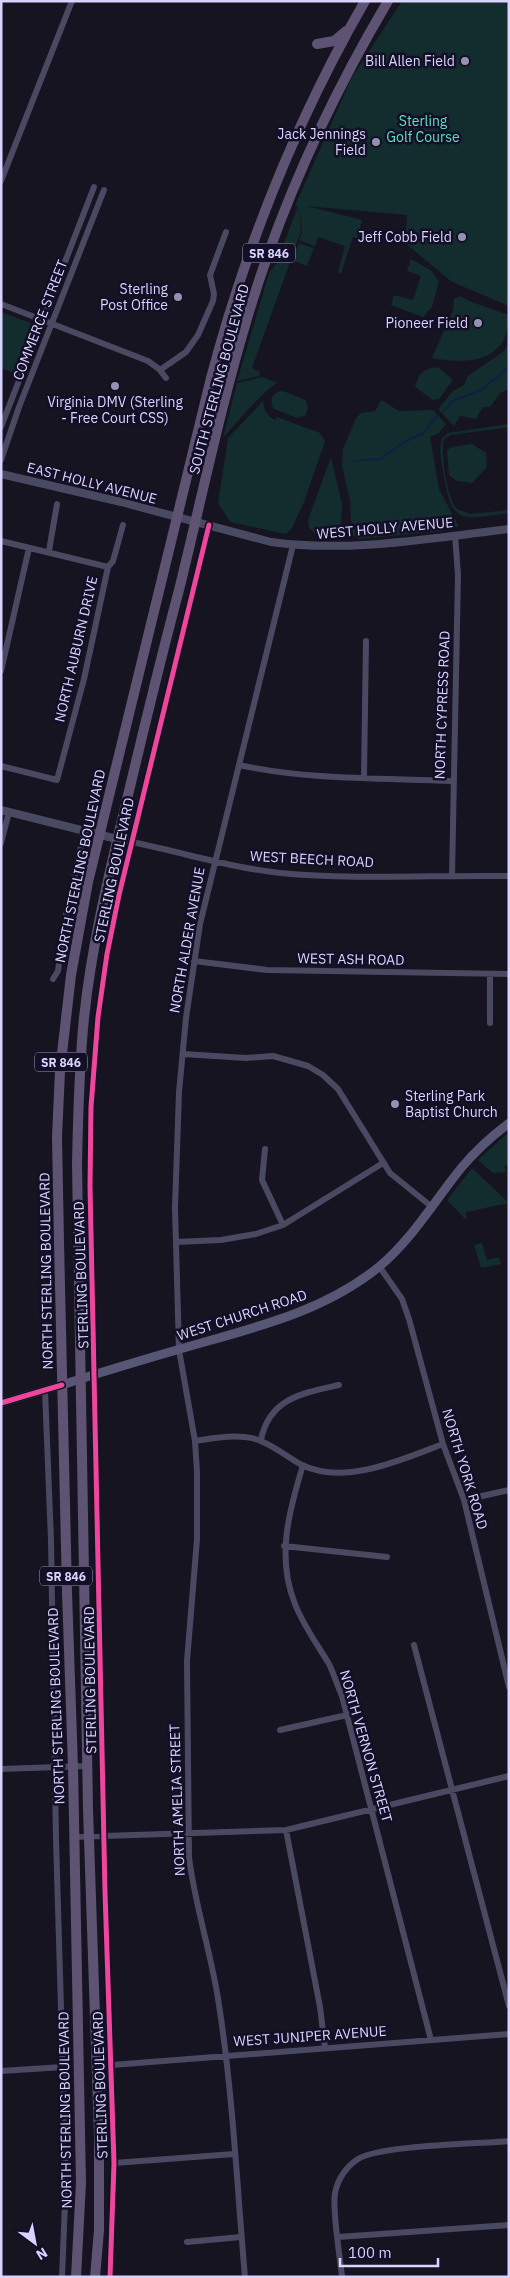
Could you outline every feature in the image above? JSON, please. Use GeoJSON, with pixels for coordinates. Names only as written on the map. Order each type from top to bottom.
{"type":"FeatureCollection","features":[{"type":"Feature","properties":{"kind":"main road","name":"SOUTH STERLING BOULEVARD"},"geometry":{"type":"LineString","coordinates":[[176,517],[210,378],[244,266],[286,157],[349,29],[366,1]]}},
{"type":"Feature","properties":{"kind":"main road","name":"SOUTH STERLING BOULEVARD"},"geometry":{"type":"LineString","coordinates":[[195,522],[238,352],[281,220],[338,92],[388,1]]}},
{"type":"Feature","properties":{"kind":"main road"},"geometry":{"type":"LineString","coordinates":[[317,44],[334,41],[349,29]]}},
{"type":"Feature","properties":{"kind":"main road","name":"NORTH STERLING BOULEVARD"},"geometry":{"type":"LineString","coordinates":[[76,2277],[81,2183],[73,1767],[67,1610],[57,1137],[60,1071],[76,938],[176,517]]}},
{"type":"Feature","properties":{"kind":"main road","name":"NORTH STERLING BOULEVARD"},"geometry":{"type":"LineString","coordinates":[[95,2277],[100,2187],[89,1837],[77,1164],[78,1092],[84,1016],[117,839],[195,522]]}},
{"type":"Feature","properties":{"kind":"main road","name":"WEST CHURCH ROAD"},"geometry":{"type":"LineString","coordinates":[[62,1385],[96,1373],[281,1320],[323,1303],[356,1284],[400,1246],[462,1166],[486,1142],[509,1123]]}},
{"type":"Feature","properties":{"kind":"street"},"geometry":{"type":"LineString","coordinates":[[1,181],[72,1]]}},
{"type":"Feature","properties":{"kind":"street","name":"COMMERCE STREET"},"geometry":{"type":"LineString","coordinates":[[1,427],[94,187]]}},
{"type":"Feature","properties":{"kind":"street","name":"COMMERCE STREET"},"geometry":{"type":"LineString","coordinates":[[1,460],[13,423],[104,190]]}},
{"type":"Feature","properties":{"kind":"street"},"geometry":{"type":"LineString","coordinates":[[160,370],[186,352],[198,335],[214,294],[210,275],[226,232]]}},
{"type":"Feature","properties":{"kind":"street"},"geometry":{"type":"LineString","coordinates":[[1,304],[148,361],[160,370],[166,378]]}},
{"type":"Feature","properties":{"kind":"street","name":"EAST HOLLY AVENUE"},"geometry":{"type":"LineString","coordinates":[[1,474],[176,517]]}},
{"type":"Feature","properties":{"kind":"street"},"geometry":{"type":"LineString","coordinates":[[49,552],[58,504]]}},
{"type":"Feature","properties":{"kind":"street","name":"WEST HOLLY AVENUE"},"geometry":{"type":"LineString","coordinates":[[176,517],[271,542],[293,545],[347,546],[509,529]]}},
{"type":"Feature","properties":{"kind":"street","name":"NORTH AUBURN DRIVE"},"geometry":{"type":"LineString","coordinates":[[1,766],[57,780],[87,669],[108,567],[113,560],[123,525]]}},
{"type":"Feature","properties":{"kind":"street","name":"STERLING BOULEVARD"},"geometry":{"type":"LineString","coordinates":[[110,2277],[114,2163],[104,1836],[96,1373],[91,1287],[93,1067],[107,954],[131,842],[208,525]]}},
{"type":"Feature","properties":{"kind":"street","name":"NORTH CYPRESS ROAD"},"geometry":{"type":"LineString","coordinates":[[452,876],[452,781],[458,575],[455,535]]}},
{"type":"Feature","properties":{"kind":"street"},"geometry":{"type":"LineString","coordinates":[[1,541],[108,567]]}},
{"type":"Feature","properties":{"kind":"street","name":"NORTH ALDER AVENUE"},"geometry":{"type":"LineString","coordinates":[[179,1350],[176,1148],[183,1054],[194,961],[214,862],[293,545]]}},
{"type":"Feature","properties":{"kind":"street"},"geometry":{"type":"LineString","coordinates":[[1,671],[30,548]]}},
{"type":"Feature","properties":{"kind":"street"},"geometry":{"type":"LineString","coordinates":[[364,777],[366,641]]}},
{"type":"Feature","properties":{"kind":"street"},"geometry":{"type":"LineString","coordinates":[[239,765],[271,772],[324,777],[452,781]]}},
{"type":"Feature","properties":{"kind":"street"},"geometry":{"type":"LineString","coordinates":[[1,843],[5,811],[117,839]]}},
{"type":"Feature","properties":{"kind":"street"},"geometry":{"type":"LineString","coordinates":[[53,979],[58,971],[66,915],[84,832]]}},
{"type":"Feature","properties":{"kind":"street","name":"WEST BEECH ROAD"},"geometry":{"type":"LineString","coordinates":[[117,839],[214,862],[282,873],[346,876],[509,876]]}},
{"type":"Feature","properties":{"kind":"street","name":"WEST ASH ROAD"},"geometry":{"type":"LineString","coordinates":[[194,961],[266,970],[509,974]]}},
{"type":"Feature","properties":{"kind":"street"},"geometry":{"type":"LineString","coordinates":[[490,974],[490,1023]]}},
{"type":"Feature","properties":{"kind":"street"},"geometry":{"type":"LineString","coordinates":[[183,1054],[246,1058],[272,1056],[308,1066],[323,1075],[338,1089],[383,1163],[405,1187],[432,1207]]}},
{"type":"Feature","properties":{"kind":"street"},"geometry":{"type":"LineString","coordinates":[[264,1148],[262,1180],[283,1225]]}},
{"type":"Feature","properties":{"kind":"street"},"geometry":{"type":"LineString","coordinates":[[176,1242],[220,1240],[256,1234],[283,1225],[383,1163]]}},
{"type":"Feature","properties":{"kind":"street","name":"NORTH YORK ROAD"},"geometry":{"type":"LineString","coordinates":[[379,1266],[402,1299],[409,1319],[443,1444],[464,1500],[509,1687]]}},
{"type":"Feature","properties":{"kind":"street","name":"NORTH AMELIA STREET"},"geometry":{"type":"LineString","coordinates":[[179,1350],[195,1441],[197,1539],[187,1661],[188,1834],[193,1888],[220,2006],[245,2277]]}},
{"type":"Feature","properties":{"kind":"street"},"geometry":{"type":"LineString","coordinates":[[1,1403],[62,1385]]}},
{"type":"Feature","properties":{"kind":"street"},"geometry":{"type":"LineString","coordinates":[[260,1440],[263,1429],[272,1413],[284,1401],[339,1385]]}},
{"type":"Feature","properties":{"kind":"street"},"geometry":{"type":"LineString","coordinates":[[45,1390],[66,2178],[62,2277]]}},
{"type":"Feature","properties":{"kind":"street"},"geometry":{"type":"LineString","coordinates":[[195,1441],[224,1438],[260,1440],[303,1466],[324,1470],[360,1471],[376,1468],[443,1444]]}},
{"type":"Feature","properties":{"kind":"street","name":"NORTH VERNON STREET"},"geometry":{"type":"LineString","coordinates":[[303,1466],[289,1510],[284,1546],[287,1578],[295,1604],[330,1666],[347,1716],[431,2040]]}},
{"type":"Feature","properties":{"kind":"street"},"geometry":{"type":"LineString","coordinates":[[464,1500],[509,1490]]}},
{"type":"Feature","properties":{"kind":"street"},"geometry":{"type":"LineString","coordinates":[[284,1546],[387,1557]]}},
{"type":"Feature","properties":{"kind":"street"},"geometry":{"type":"LineString","coordinates":[[414,1645],[509,2006]]}},
{"type":"Feature","properties":{"kind":"street"},"geometry":{"type":"LineString","coordinates":[[280,1730],[347,1716]]}},
{"type":"Feature","properties":{"kind":"street"},"geometry":{"type":"LineString","coordinates":[[1,1769],[88,1766]]}},
{"type":"Feature","properties":{"kind":"street"},"geometry":{"type":"LineString","coordinates":[[73,1838],[286,1830],[371,1811],[509,1776]]}},
{"type":"Feature","properties":{"kind":"street"},"geometry":{"type":"LineString","coordinates":[[286,1830],[310,1953],[325,2048]]}},
{"type":"Feature","properties":{"kind":"street","name":"WEST JUNIPER AVENUE"},"geometry":{"type":"LineString","coordinates":[[112,2065],[509,2034]]}},
{"type":"Feature","properties":{"kind":"street"},"geometry":{"type":"LineString","coordinates":[[1,2071],[63,2067]]}},
{"type":"Feature","properties":{"kind":"street"},"geometry":{"type":"LineString","coordinates":[[342,2277],[335,2195],[338,2182],[346,2169],[358,2159],[383,2151],[509,2141]]}},
{"type":"Feature","properties":{"kind":"street"},"geometry":{"type":"LineString","coordinates":[[114,2163],[234,2154]]}},
{"type":"Feature","properties":{"kind":"street"},"geometry":{"type":"LineString","coordinates":[[338,2236],[509,2224]]}},
{"type":"Feature","properties":{"kind":"street"},"geometry":{"type":"LineString","coordinates":[[187,2242],[242,2237]]}},
{"type":"Feature","properties":{"kind":"green space","name":"Sterling Golf Course"},"geometry":{"type":"Polygon","coordinates":[[[402,1],[509,1],[509,306],[452,282],[405,243],[407,215],[306,206],[362,220],[357,238],[353,237],[341,274],[338,272],[345,246],[318,237],[315,246],[299,240],[302,232],[299,206],[301,231],[252,368],[260,372],[259,376],[237,381],[269,273],[276,264],[298,206],[295,206],[351,79],[402,1]]]}},
{"type":"Feature","properties":{"kind":"green space"},"geometry":{"type":"Polygon","coordinates":[[[299,243],[314,248],[307,266],[292,260],[299,243]]]}},
{"type":"Feature","properties":{"kind":"green space"},"geometry":{"type":"Polygon","coordinates":[[[411,259],[432,271],[439,282],[432,307],[423,317],[391,305],[394,295],[413,300],[421,276],[407,271],[411,259]]]}},
{"type":"Feature","properties":{"kind":"green space","name":"Pioneer Field"},"geometry":{"type":"Polygon","coordinates":[[[460,296],[509,315],[507,331],[502,343],[484,357],[473,360],[460,361],[432,358],[453,310],[454,299],[460,296]]]}},
{"type":"Feature","properties":{"kind":"green space"},"geometry":{"type":"Polygon","coordinates":[[[1,312],[36,325],[16,374],[1,368],[1,312]]]}},
{"type":"Feature","properties":{"kind":"green space"},"geometry":{"type":"Polygon","coordinates":[[[509,342],[509,389],[500,393],[490,407],[483,407],[476,419],[460,416],[454,426],[438,409],[453,391],[464,385],[468,376],[504,351],[509,342]]]}},
{"type":"Feature","properties":{"kind":"green space"},"geometry":{"type":"Polygon","coordinates":[[[438,367],[453,380],[439,399],[433,400],[415,387],[423,372],[438,367]]]}},
{"type":"Feature","properties":{"kind":"green space"},"geometry":{"type":"Polygon","coordinates":[[[262,377],[278,383],[258,399],[223,438],[237,383],[262,377]]]}},
{"type":"Feature","properties":{"kind":"green space"},"geometry":{"type":"Polygon","coordinates":[[[279,391],[306,400],[308,408],[306,415],[297,418],[274,409],[271,403],[274,395],[279,391]]]}},
{"type":"Feature","properties":{"kind":"green space"},"geometry":{"type":"Polygon","coordinates":[[[381,400],[399,411],[433,410],[446,424],[439,433],[430,437],[439,489],[459,527],[441,528],[442,531],[359,539],[352,535],[350,501],[342,465],[343,449],[356,418],[361,413],[375,411],[381,400]]]}},
{"type":"Feature","properties":{"kind":"green space"},"geometry":{"type":"Polygon","coordinates":[[[263,401],[265,410],[270,417],[276,420],[277,417],[320,433],[325,441],[304,502],[292,528],[286,534],[230,522],[218,503],[228,438],[263,401]]]}},
{"type":"Feature","properties":{"kind":"green space"},"geometry":{"type":"Polygon","coordinates":[[[509,424],[509,427],[451,435],[444,439],[443,454],[447,486],[453,504],[457,509],[470,514],[509,510],[509,513],[481,517],[463,516],[456,512],[447,493],[440,447],[442,438],[448,433],[509,424]]]}},
{"type":"Feature","properties":{"kind":"green space"},"geometry":{"type":"Polygon","coordinates":[[[472,444],[486,453],[487,467],[472,483],[457,481],[449,475],[447,450],[452,447],[472,444]]]}},
{"type":"Feature","properties":{"kind":"green space"},"geometry":{"type":"Polygon","coordinates":[[[331,457],[342,504],[341,527],[333,535],[317,535],[309,528],[308,520],[331,457]]]}},
{"type":"Feature","properties":{"kind":"green space"},"geometry":{"type":"Polygon","coordinates":[[[509,1132],[509,1164],[504,1166],[506,1172],[493,1173],[478,1160],[509,1132]]]}},
{"type":"Feature","properties":{"kind":"green space"},"geometry":{"type":"Polygon","coordinates":[[[472,1168],[509,1203],[466,1212],[466,1220],[447,1200],[472,1168]]]}},
{"type":"Feature","properties":{"kind":"green space"},"geometry":{"type":"Polygon","coordinates":[[[482,1243],[487,1260],[499,1257],[501,1264],[481,1268],[474,1245],[482,1243]]]}},
{"type":"Feature","properties":{"kind":"waterway"},"geometry":{"type":"LineString","coordinates":[[443,412],[453,401],[481,390],[509,367]]}},
{"type":"Feature","properties":{"kind":"waterway"},"geometry":{"type":"LineString","coordinates":[[354,461],[380,459],[406,441],[423,433],[437,416]]}},
{"type":"Feature","properties":{"kind":"cycle path"},"geometry":{"type":"LineString","coordinates":[[110,2277],[114,2163],[105,1892],[90,1186],[91,1107],[98,1017],[107,954],[119,895],[209,525]]}},
{"type":"Feature","properties":{"kind":"cycle path"},"geometry":{"type":"LineString","coordinates":[[1,1403],[62,1385]]}},
{"type":"Feature","properties":{"kind":"place","name":"Bill Allen Field"},"geometry":{"type":"Point","coordinates":[465,61]}},
{"type":"Feature","properties":{"kind":"place","name":"Jack Jennings Field"},"geometry":{"type":"Point","coordinates":[376,142]}},
{"type":"Feature","properties":{"kind":"place","name":"Jeff Cobb Field"},"geometry":{"type":"Point","coordinates":[462,237]}},
{"type":"Feature","properties":{"kind":"place","name":"Sterling Post Office"},"geometry":{"type":"Point","coordinates":[178,297]}},
{"type":"Feature","properties":{"kind":"place","name":"Pioneer Field"},"geometry":{"type":"Point","coordinates":[478,323]}},
{"type":"Feature","properties":{"kind":"place","name":"Virginia DMV (Sterling - Free Court CSS)"},"geometry":{"type":"Point","coordinates":[115,386]}},
{"type":"Feature","properties":{"kind":"place","name":"Sterling Park Baptist Church"},"geometry":{"type":"Point","coordinates":[395,1104]}}]}
